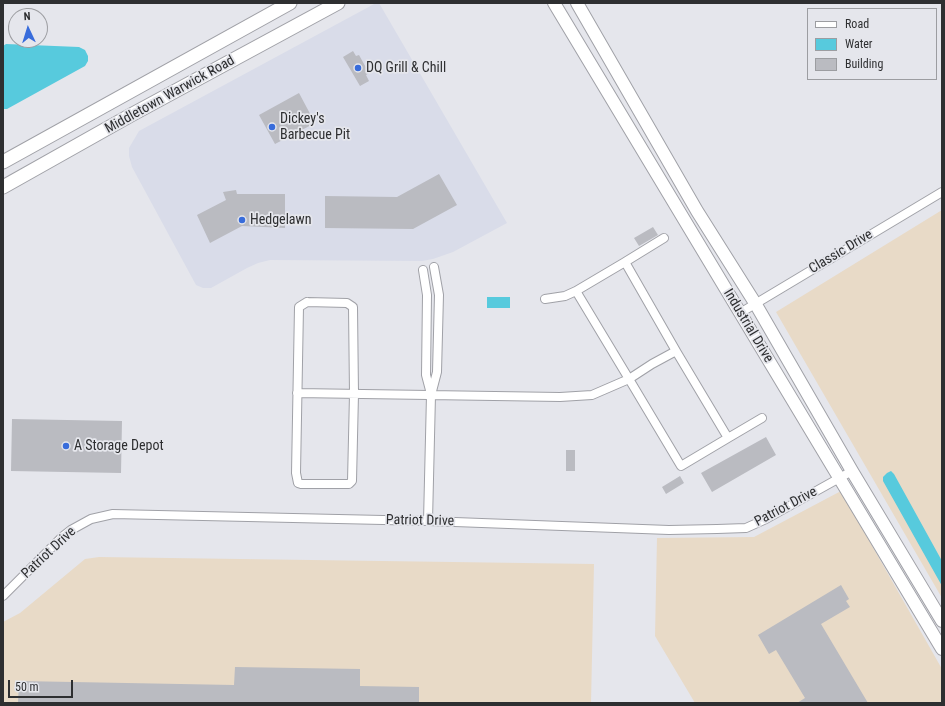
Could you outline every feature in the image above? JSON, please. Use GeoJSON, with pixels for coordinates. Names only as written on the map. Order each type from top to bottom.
{"type":"FeatureCollection","features":[{"type":"Feature","properties":{"kind":"main road","name":"Middletown Warwick Road"},"geometry":{"type":"LineString","coordinates":[[3,162],[290,3]]}},
{"type":"Feature","properties":{"kind":"main road","name":"Middletown Warwick Road"},"geometry":{"type":"LineString","coordinates":[[3,187],[338,3]]}},
{"type":"Feature","properties":{"kind":"street","name":"Industrial Drive"},"geometry":{"type":"LineString","coordinates":[[554,3],[942,649]]}},
{"type":"Feature","properties":{"kind":"street","name":"Industrial Drive"},"geometry":{"type":"LineString","coordinates":[[577,3],[697,211],[755,303],[852,471],[942,621]]}},
{"type":"Feature","properties":{"kind":"street","name":"Classic Drive"},"geometry":{"type":"LineString","coordinates":[[740,313],[942,192]]}},
{"type":"Feature","properties":{"kind":"street"},"geometry":{"type":"LineString","coordinates":[[545,299],[565,296],[576,291],[664,238]]}},
{"type":"Feature","properties":{"kind":"street"},"geometry":{"type":"LineString","coordinates":[[625,262],[728,438]]}},
{"type":"Feature","properties":{"kind":"street"},"geometry":{"type":"LineString","coordinates":[[428,521],[431,395],[437,372],[438,357],[439,295],[434,267]]}},
{"type":"Feature","properties":{"kind":"street"},"geometry":{"type":"LineString","coordinates":[[423,270],[427,295],[426,375],[431,395]]}},
{"type":"Feature","properties":{"kind":"street"},"geometry":{"type":"LineString","coordinates":[[576,291],[681,466],[762,418]]}},
{"type":"Feature","properties":{"kind":"street"},"geometry":{"type":"LineString","coordinates":[[307,302],[347,303],[353,307],[354,394],[352,481],[349,484],[341,485],[298,483],[296,473],[299,307],[307,302]]}},
{"type":"Feature","properties":{"kind":"street"},"geometry":{"type":"LineString","coordinates":[[297,393],[573,397],[592,395],[629,379],[676,351]]}},
{"type":"Feature","properties":{"kind":"street","name":"Patriot Drive"},"geometry":{"type":"LineString","coordinates":[[3,596],[67,534],[81,524],[101,516],[124,514],[428,521],[669,530],[746,528],[766,519],[852,471]]}},
{"type":"Feature","properties":{"kind":"shaded area"},"geometry":{"type":"Polygon","coordinates":[[[376,3],[379,3],[507,223],[453,252],[433,259],[422,261],[270,260],[247,268],[211,288],[203,288],[196,285],[132,167],[129,156],[129,148],[139,131],[376,3]]]}},
{"type":"Feature","properties":{"kind":"shaded area"},"geometry":{"type":"Polygon","coordinates":[[[942,210],[942,598],[776,312],[942,210]]]}},
{"type":"Feature","properties":{"kind":"shaded area"},"geometry":{"type":"Polygon","coordinates":[[[841,491],[942,669],[942,703],[695,703],[655,636],[657,538],[754,537],[841,491]]]}},
{"type":"Feature","properties":{"kind":"shaded area"},"geometry":{"type":"Polygon","coordinates":[[[99,557],[594,564],[591,703],[3,703],[3,622],[20,613],[85,559],[99,557]]]}},
{"type":"Feature","properties":{"kind":"water"},"geometry":{"type":"Polygon","coordinates":[[[6,44],[8,44],[8,48],[48,48],[48,46],[79,47],[85,50],[88,56],[88,61],[85,66],[7,109],[3,109],[3,46],[6,44]]]}},
{"type":"Feature","properties":{"kind":"water"},"geometry":{"type":"Polygon","coordinates":[[[487,297],[510,297],[510,308],[487,308],[487,297]]]}},
{"type":"Feature","properties":{"kind":"water"},"geometry":{"type":"Polygon","coordinates":[[[891,471],[942,561],[942,586],[883,481],[883,477],[891,471]]]}},
{"type":"Feature","properties":{"kind":"building"},"geometry":{"type":"Polygon","coordinates":[[[353,51],[356,56],[359,55],[369,73],[366,75],[369,81],[360,86],[343,57],[353,51]]]}},
{"type":"Feature","properties":{"kind":"building"},"geometry":{"type":"Polygon","coordinates":[[[299,93],[315,123],[275,144],[259,115],[299,93]]]}},
{"type":"Feature","properties":{"kind":"building"},"geometry":{"type":"Polygon","coordinates":[[[439,174],[457,205],[413,229],[325,228],[325,196],[397,197],[439,174]]]}},
{"type":"Feature","properties":{"kind":"building","name":"Hedgelawn"},"geometry":{"type":"Polygon","coordinates":[[[236,190],[237,194],[285,194],[285,228],[242,226],[210,243],[197,215],[226,200],[223,192],[236,190]]]}},
{"type":"Feature","properties":{"kind":"building"},"geometry":{"type":"Polygon","coordinates":[[[653,227],[658,235],[639,246],[634,238],[653,227]]]}},
{"type":"Feature","properties":{"kind":"building","name":"A Storage Depot"},"geometry":{"type":"Polygon","coordinates":[[[12,419],[122,421],[121,473],[11,471],[12,419]]]}},
{"type":"Feature","properties":{"kind":"building"},"geometry":{"type":"Polygon","coordinates":[[[766,437],[776,455],[712,492],[701,473],[766,437]]]}},
{"type":"Feature","properties":{"kind":"building"},"geometry":{"type":"Polygon","coordinates":[[[566,450],[575,450],[575,471],[566,471],[566,450]]]}},
{"type":"Feature","properties":{"kind":"building"},"geometry":{"type":"Polygon","coordinates":[[[680,476],[684,483],[666,494],[662,487],[680,476]]]}},
{"type":"Feature","properties":{"kind":"building"},"geometry":{"type":"Polygon","coordinates":[[[841,585],[849,599],[846,601],[850,607],[821,624],[868,703],[797,703],[805,698],[776,650],[769,654],[758,635],[841,585]]]}},
{"type":"Feature","properties":{"kind":"building"},"geometry":{"type":"Polygon","coordinates":[[[235,667],[360,669],[360,686],[419,687],[419,703],[18,703],[19,681],[234,685],[235,667]]]}},
{"type":"Feature","properties":{"kind":"place","name":"DQ Grill & Chill"},"geometry":{"type":"Point","coordinates":[358,68]}},
{"type":"Feature","properties":{"kind":"place","name":"Dickey's Barbecue Pit"},"geometry":{"type":"Point","coordinates":[272,127]}},
{"type":"Feature","properties":{"kind":"place","name":"Hedgelawn"},"geometry":{"type":"Point","coordinates":[242,220]}},
{"type":"Feature","properties":{"kind":"place","name":"A Storage Depot"},"geometry":{"type":"Point","coordinates":[66,446]}}]}
